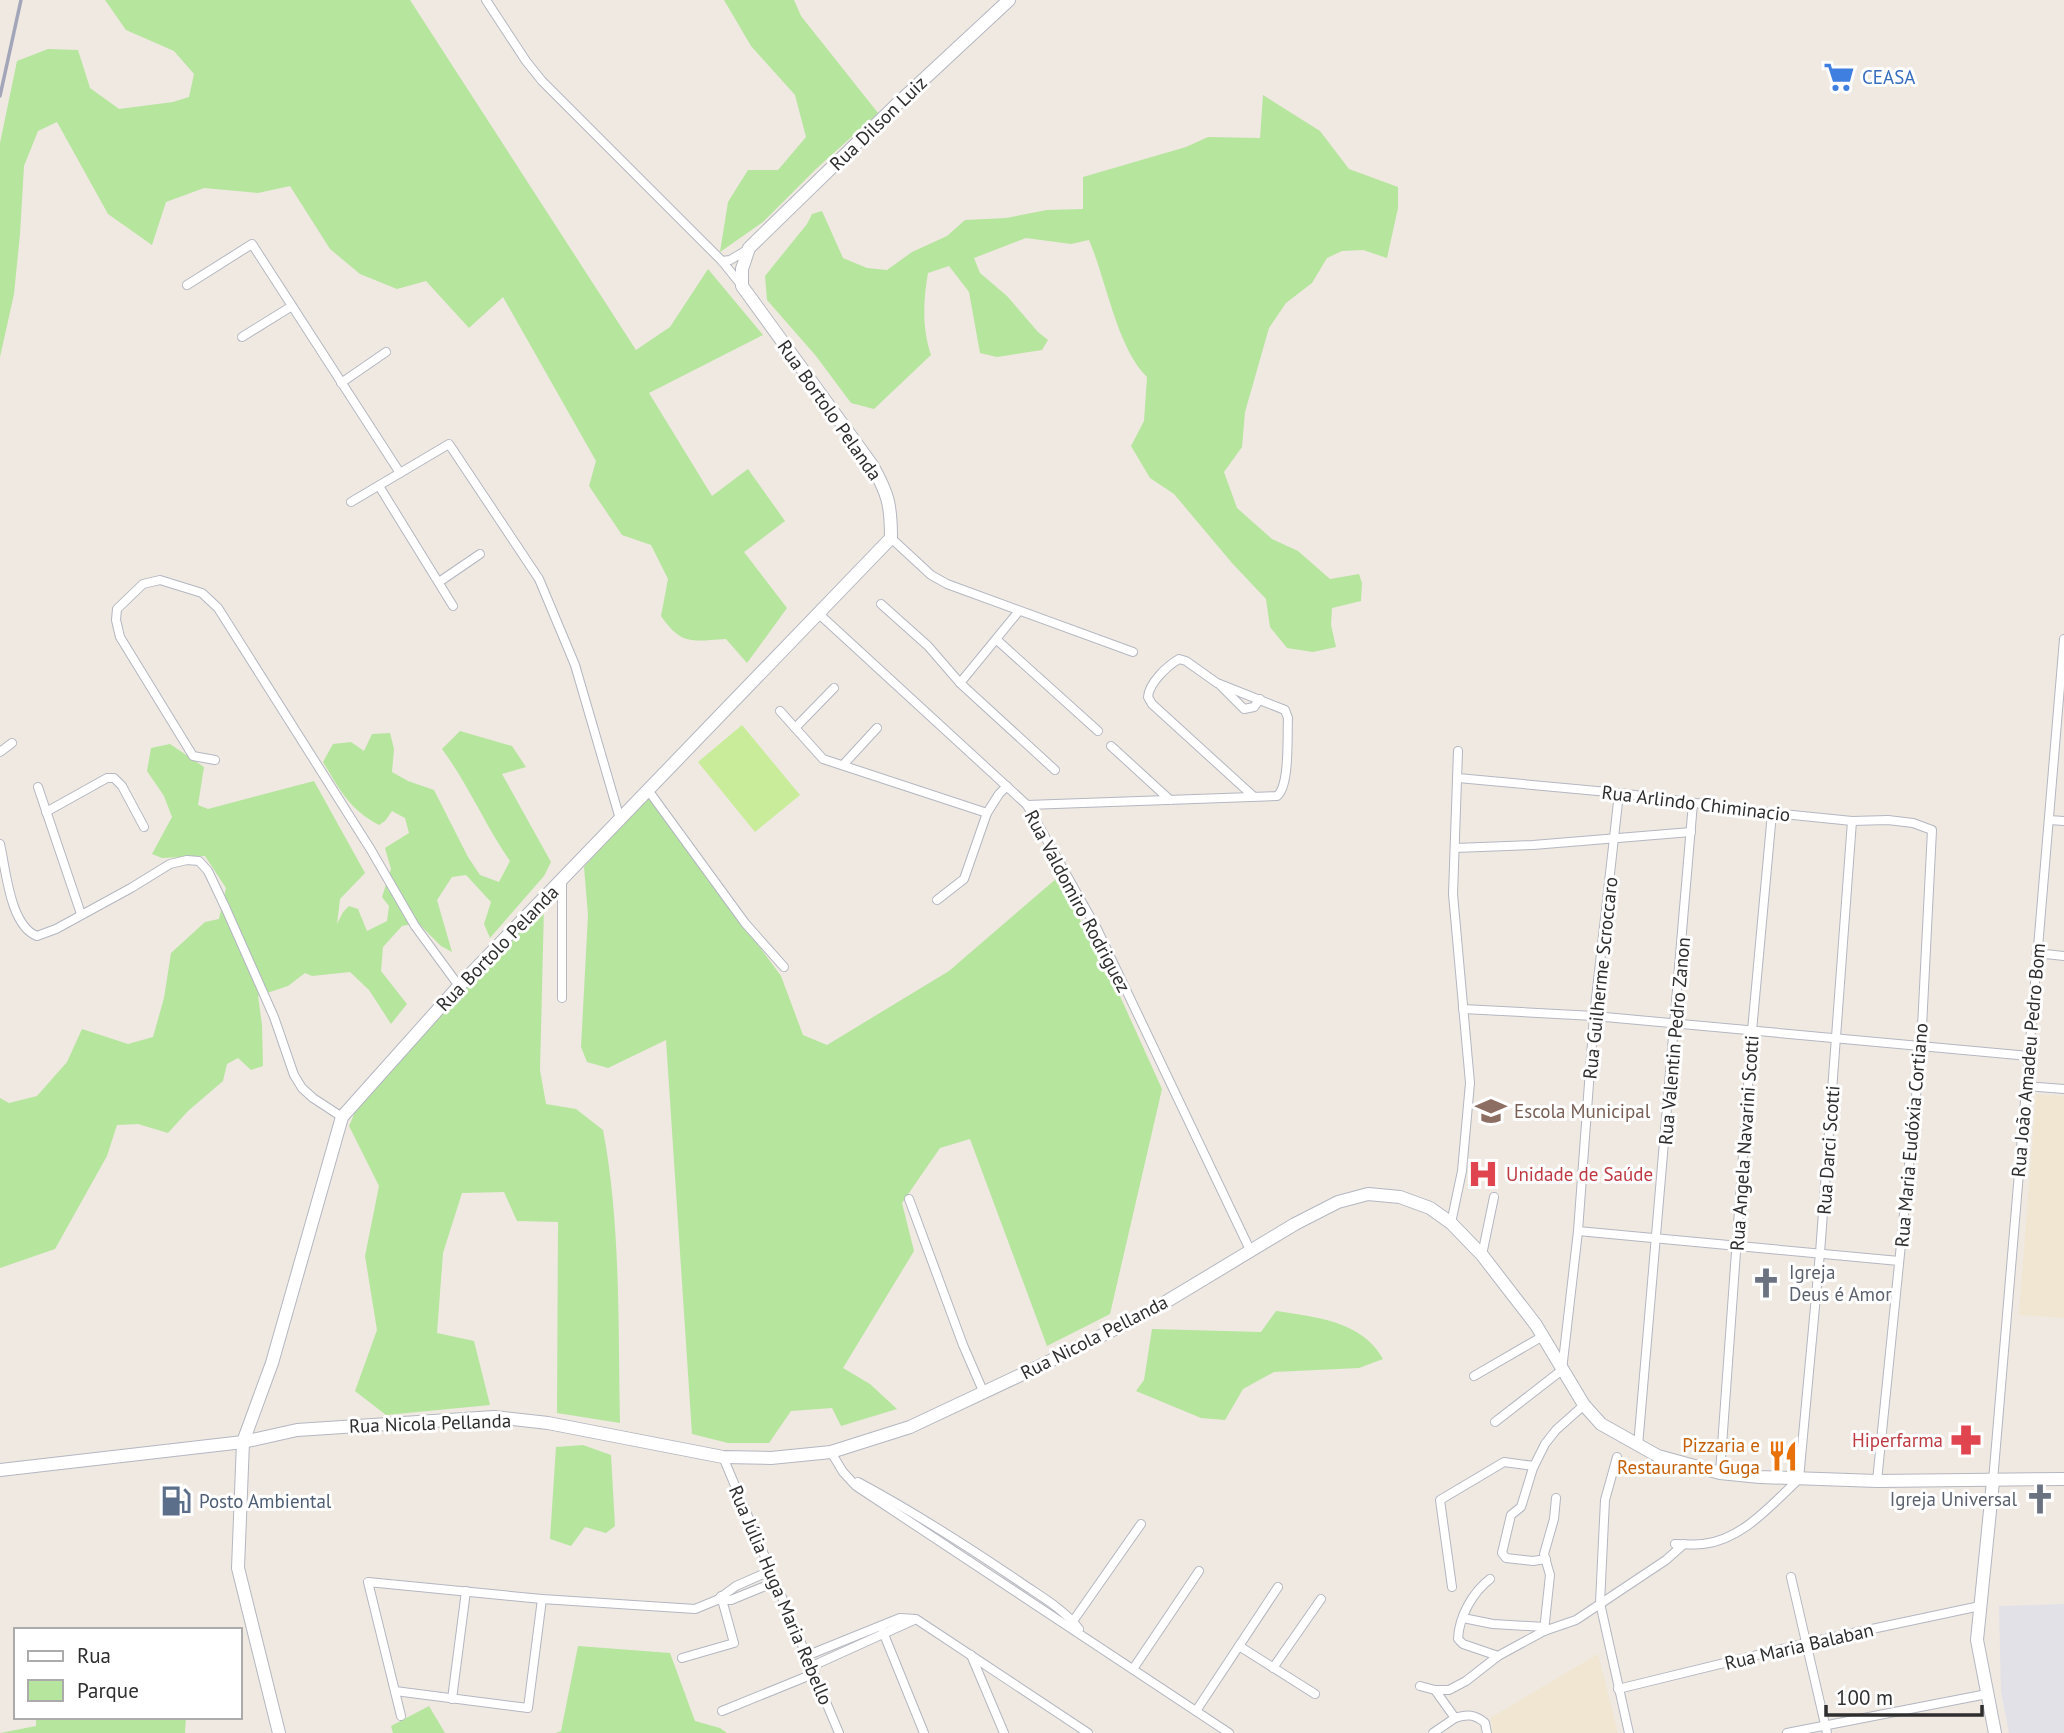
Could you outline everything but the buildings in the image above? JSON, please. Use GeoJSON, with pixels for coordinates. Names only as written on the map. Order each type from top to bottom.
{"type":"FeatureCollection","features":[{"type":"Feature","properties":{"kind":"street","name":"Rua Bortolo Pelanda"},"geometry":{"type":"LineString","coordinates":[[279,1733],[238,1568],[243,1442],[272,1363],[342,1117],[459,986],[891,538],[887,491],[872,465],[742,286],[722,261],[542,81],[486,0]]}},
{"type":"Feature","properties":{"kind":"street","name":"Rua Dilson Luiz"},"geometry":{"type":"LineString","coordinates":[[749,248],[1009,0]]}},
{"type":"Feature","properties":{"kind":"street"},"geometry":{"type":"LineString","coordinates":[[187,285],[252,244],[400,474]]}},
{"type":"Feature","properties":{"kind":"street"},"geometry":{"type":"LineString","coordinates":[[722,261],[730,260],[749,248]]}},
{"type":"Feature","properties":{"kind":"street"},"geometry":{"type":"LineString","coordinates":[[742,286],[749,248]]}},
{"type":"Feature","properties":{"kind":"street"},"geometry":{"type":"LineString","coordinates":[[242,337],[292,306]]}},
{"type":"Feature","properties":{"kind":"street"},"geometry":{"type":"LineString","coordinates":[[341,383],[386,352]]}},
{"type":"Feature","properties":{"kind":"street"},"geometry":{"type":"LineString","coordinates":[[351,502],[449,444],[539,579],[575,665],[620,819]]}},
{"type":"Feature","properties":{"kind":"street"},"geometry":{"type":"LineString","coordinates":[[379,486],[453,606]]}},
{"type":"Feature","properties":{"kind":"street"},"geometry":{"type":"LineString","coordinates":[[891,538],[938,579],[1133,652]]}},
{"type":"Feature","properties":{"kind":"street"},"geometry":{"type":"LineString","coordinates":[[439,582],[480,554]]}},
{"type":"Feature","properties":{"kind":"street"},"geometry":{"type":"LineString","coordinates":[[215,760],[193,756],[120,637],[116,621],[117,609],[143,584],[160,580],[188,587],[202,593],[218,608],[372,850],[415,926],[459,986]]}},
{"type":"Feature","properties":{"kind":"street"},"geometry":{"type":"LineString","coordinates":[[881,604],[1055,770]]}},
{"type":"Feature","properties":{"kind":"street"},"geometry":{"type":"LineString","coordinates":[[960,682],[1019,611]]}},
{"type":"Feature","properties":{"kind":"street","name":"Rua Valdomiro Rodriguez"},"geometry":{"type":"LineString","coordinates":[[818,614],[1027,804],[1097,929],[1251,1252]]}},
{"type":"Feature","properties":{"kind":"street"},"geometry":{"type":"LineString","coordinates":[[997,640],[1098,731]]}},
{"type":"Feature","properties":{"kind":"street","name":"Rua João Amadeu Pedro Bom"},"geometry":{"type":"LineString","coordinates":[[1993,1481],[2064,643]]}},
{"type":"Feature","properties":{"kind":"street"},"geometry":{"type":"LineString","coordinates":[[1253,796],[1152,704],[1147,695],[1152,685],[1170,665],[1180,659],[1186,660],[1217,683],[1244,709],[1254,707],[1260,699]]}},
{"type":"Feature","properties":{"kind":"street"},"geometry":{"type":"LineString","coordinates":[[1027,804],[1277,796],[1282,792],[1284,784],[1288,718],[1283,708],[1217,683]]}},
{"type":"Feature","properties":{"kind":"street"},"geometry":{"type":"LineString","coordinates":[[795,728],[834,688]]}},
{"type":"Feature","properties":{"kind":"street"},"geometry":{"type":"LineString","coordinates":[[780,711],[824,759],[988,813]]}},
{"type":"Feature","properties":{"kind":"street"},"geometry":{"type":"LineString","coordinates":[[843,765],[877,729]]}},
{"type":"Feature","properties":{"kind":"street"},"geometry":{"type":"LineString","coordinates":[[0,752],[12,743]]}},
{"type":"Feature","properties":{"kind":"street"},"geometry":{"type":"LineString","coordinates":[[1111,746],[1170,800]]}},
{"type":"Feature","properties":{"kind":"street"},"geometry":{"type":"LineString","coordinates":[[1451,1223],[1462,1171],[1470,1083],[1453,894],[1458,751]]}},
{"type":"Feature","properties":{"kind":"street"},"geometry":{"type":"LineString","coordinates":[[46,812],[107,778],[114,778],[122,786],[144,827]]}},
{"type":"Feature","properties":{"kind":"street","name":"Rua Arlindo Chiminacio"},"geometry":{"type":"LineString","coordinates":[[1458,778],[1619,793],[1772,814],[1852,821],[1888,820],[1913,823],[1933,830]]}},
{"type":"Feature","properties":{"kind":"street"},"geometry":{"type":"LineString","coordinates":[[937,900],[964,880],[988,813],[1007,786]]}},
{"type":"Feature","properties":{"kind":"street"},"geometry":{"type":"LineString","coordinates":[[38,787],[81,914]]}},
{"type":"Feature","properties":{"kind":"street"},"geometry":{"type":"LineString","coordinates":[[648,790],[745,923],[784,967]]}},
{"type":"Feature","properties":{"kind":"street","name":"Rua Guilherme Scroccaro"},"geometry":{"type":"LineString","coordinates":[[1562,1370],[1578,1231],[1594,1016],[1619,793]]}},
{"type":"Feature","properties":{"kind":"street","name":"Rua Valentin Pedro Zanon"},"geometry":{"type":"LineString","coordinates":[[1638,1446],[1693,803]]}},
{"type":"Feature","properties":{"kind":"street","name":"Rua Angela Navarini Scotti"},"geometry":{"type":"LineString","coordinates":[[1720,1473],[1752,1031],[1772,814]]}},
{"type":"Feature","properties":{"kind":"street"},"geometry":{"type":"LineString","coordinates":[[2049,820],[2064,821]]}},
{"type":"Feature","properties":{"kind":"street","name":"Rua Darci Scotti"},"geometry":{"type":"LineString","coordinates":[[1799,1479],[1820,1254],[1852,821]]}},
{"type":"Feature","properties":{"kind":"street","name":"Rua Maria Eudóxia Cortiano"},"geometry":{"type":"LineString","coordinates":[[1877,1481],[1921,1046],[1933,830]]}},
{"type":"Feature","properties":{"kind":"street"},"geometry":{"type":"LineString","coordinates":[[1455,848],[1534,845],[1691,832]]}},
{"type":"Feature","properties":{"kind":"street"},"geometry":{"type":"LineString","coordinates":[[0,844],[12,903],[24,928],[37,936],[44,935],[131,888],[170,864],[187,860],[199,861],[208,871],[274,1017],[294,1075],[302,1088],[313,1098],[342,1117]]}},
{"type":"Feature","properties":{"kind":"street"},"geometry":{"type":"LineString","coordinates":[[562,879],[562,998]]}},
{"type":"Feature","properties":{"kind":"street"},"geometry":{"type":"LineString","coordinates":[[2036,953],[2064,956]]}},
{"type":"Feature","properties":{"kind":"street"},"geometry":{"type":"LineString","coordinates":[[1463,1009],[1594,1016],[2029,1055]]}},
{"type":"Feature","properties":{"kind":"street"},"geometry":{"type":"LineString","coordinates":[[2027,1086],[2064,1089]]}},
{"type":"Feature","properties":{"kind":"street","name":"Rua Nicola Pellanda"},"geometry":{"type":"LineString","coordinates":[[0,1470],[243,1442],[298,1430],[494,1417],[548,1423],[723,1457],[771,1458],[831,1452],[910,1427],[1149,1312],[1295,1224],[1338,1202],[1367,1194],[1400,1197],[1430,1208],[1451,1223],[1482,1255],[1543,1336],[1584,1405],[1601,1424],[1658,1456],[1720,1473],[1799,1479],[2064,1479]]}},
{"type":"Feature","properties":{"kind":"street"},"geometry":{"type":"LineString","coordinates":[[1482,1255],[1494,1197]]}},
{"type":"Feature","properties":{"kind":"street"},"geometry":{"type":"LineString","coordinates":[[909,1199],[934,1260],[963,1345],[983,1391]]}},
{"type":"Feature","properties":{"kind":"street"},"geometry":{"type":"LineString","coordinates":[[1578,1231],[1899,1261]]}},
{"type":"Feature","properties":{"kind":"street"},"geometry":{"type":"LineString","coordinates":[[1474,1376],[1543,1336]]}},
{"type":"Feature","properties":{"kind":"street"},"geometry":{"type":"LineString","coordinates":[[1495,1422],[1562,1370]]}},
{"type":"Feature","properties":{"kind":"street"},"geometry":{"type":"LineString","coordinates":[[1546,1559],[1533,1561],[1506,1558],[1502,1553],[1511,1515],[1521,1507],[1534,1466],[1545,1444],[1556,1430],[1584,1405]]}},
{"type":"Feature","properties":{"kind":"street"},"geometry":{"type":"LineString","coordinates":[[831,1452],[846,1476],[992,1576],[1071,1624]]}},
{"type":"Feature","properties":{"kind":"street","name":"Rua Júlia Huga Maria Rebello"},"geometry":{"type":"LineString","coordinates":[[723,1457],[839,1733]]}},
{"type":"Feature","properties":{"kind":"street"},"geometry":{"type":"LineString","coordinates":[[1618,1457],[1605,1500],[1600,1602],[1629,1733]]}},
{"type":"Feature","properties":{"kind":"street"},"geometry":{"type":"LineString","coordinates":[[1452,1587],[1440,1500],[1504,1462],[1534,1466]]}},
{"type":"Feature","properties":{"kind":"street"},"geometry":{"type":"LineString","coordinates":[[1420,1686],[1449,1690],[1498,1656],[1544,1629],[1576,1620],[1666,1560],[1679,1544],[1718,1541],[1735,1533],[1751,1523],[1799,1479]]}},
{"type":"Feature","properties":{"kind":"street"},"geometry":{"type":"LineString","coordinates":[[1993,1481],[1978,1640],[1995,1733]]}},
{"type":"Feature","properties":{"kind":"street"},"geometry":{"type":"LineString","coordinates":[[875,1496],[955,1539],[999,1568],[1084,1637],[1229,1733]]}},
{"type":"Feature","properties":{"kind":"street"},"geometry":{"type":"LineString","coordinates":[[1544,1629],[1550,1575],[1544,1553],[1554,1519],[1556,1498]]}},
{"type":"Feature","properties":{"kind":"street"},"geometry":{"type":"LineString","coordinates":[[1071,1624],[1141,1524]]}},
{"type":"Feature","properties":{"kind":"street"},"geometry":{"type":"LineString","coordinates":[[948,1546],[955,1539]]}},
{"type":"Feature","properties":{"kind":"street"},"geometry":{"type":"LineString","coordinates":[[992,1576],[999,1568]]}},
{"type":"Feature","properties":{"kind":"street"},"geometry":{"type":"LineString","coordinates":[[401,1716],[368,1581],[542,1599],[695,1609],[721,1599],[736,1586],[770,1571]]}},
{"type":"Feature","properties":{"kind":"street"},"geometry":{"type":"LineString","coordinates":[[1133,1669],[1199,1571]]}},
{"type":"Feature","properties":{"kind":"street"},"geometry":{"type":"LineString","coordinates":[[1791,1577],[1826,1729]]}},
{"type":"Feature","properties":{"kind":"street"},"geometry":{"type":"LineString","coordinates":[[1490,1579],[1471,1599],[1458,1639],[1463,1644],[1498,1656]]}},
{"type":"Feature","properties":{"kind":"street"},"geometry":{"type":"LineString","coordinates":[[721,1599],[731,1600],[775,1583]]}},
{"type":"Feature","properties":{"kind":"street"},"geometry":{"type":"LineString","coordinates":[[1196,1711],[1278,1587]]}},
{"type":"Feature","properties":{"kind":"street"},"geometry":{"type":"LineString","coordinates":[[452,1699],[466,1591]]}},
{"type":"Feature","properties":{"kind":"street"},"geometry":{"type":"LineString","coordinates":[[395,1691],[528,1708],[542,1599]]}},
{"type":"Feature","properties":{"kind":"street"},"geometry":{"type":"LineString","coordinates":[[682,1658],[734,1643],[721,1599]]}},
{"type":"Feature","properties":{"kind":"street"},"geometry":{"type":"LineString","coordinates":[[1273,1668],[1321,1599]]}},
{"type":"Feature","properties":{"kind":"street","name":"Rua Maria Balaban"},"geometry":{"type":"LineString","coordinates":[[1618,1689],[1806,1643],[1980,1606]]}},
{"type":"Feature","properties":{"kind":"street"},"geometry":{"type":"LineString","coordinates":[[1463,1618],[1544,1629]]}},
{"type":"Feature","properties":{"kind":"street"},"geometry":{"type":"LineString","coordinates":[[806,1656],[916,1619],[1088,1733]]}},
{"type":"Feature","properties":{"kind":"street"},"geometry":{"type":"LineString","coordinates":[[722,1711],[812,1670],[882,1630]]}},
{"type":"Feature","properties":{"kind":"street"},"geometry":{"type":"LineString","coordinates":[[882,1630],[924,1733]]}},
{"type":"Feature","properties":{"kind":"street"},"geometry":{"type":"LineString","coordinates":[[1239,1646],[1315,1694]]}},
{"type":"Feature","properties":{"kind":"street"},"geometry":{"type":"LineString","coordinates":[[971,1655],[1004,1733]]}},
{"type":"Feature","properties":{"kind":"street"},"geometry":{"type":"LineString","coordinates":[[1435,1690],[1455,1718]]}},
{"type":"Feature","properties":{"kind":"street"},"geometry":{"type":"LineString","coordinates":[[1787,1733],[1826,1729],[1987,1694]]}},
{"type":"Feature","properties":{"kind":"street"},"geometry":{"type":"LineString","coordinates":[[1433,1733],[1455,1718],[1466,1715],[1474,1716],[1485,1723],[1486,1733]]}},
{"type":"Feature","properties":{"kind":"shaded area"},"geometry":{"type":"Polygon","coordinates":[[[2036,1094],[2064,1096],[2064,1318],[2019,1315],[2036,1094]]]}},
{"type":"Feature","properties":{"kind":"shaded area"},"geometry":{"type":"Polygon","coordinates":[[[2064,1604],[2064,1733],[2009,1733],[2001,1692],[1999,1606],[2064,1604]]]}},
{"type":"Feature","properties":{"kind":"shaded area"},"geometry":{"type":"Polygon","coordinates":[[[1598,1654],[1618,1733],[1493,1733],[1490,1718],[1598,1654]]]}},
{"type":"Feature","properties":{"kind":"green space"},"geometry":{"type":"Polygon","coordinates":[[[105,0],[410,0],[636,350],[670,327],[708,269],[763,335],[649,393],[712,496],[748,469],[785,521],[744,552],[787,608],[747,663],[726,639],[689,640],[675,633],[661,616],[668,579],[651,545],[622,535],[589,486],[596,461],[503,297],[469,328],[426,281],[397,289],[360,274],[330,249],[290,186],[258,193],[204,188],[166,202],[152,245],[108,214],[57,122],[38,131],[24,166],[14,294],[0,357],[0,143],[17,61],[48,49],[78,50],[90,88],[119,109],[173,102],[189,97],[194,74],[174,51],[126,30],[105,0]]]}},
{"type":"Feature","properties":{"kind":"green space"},"geometry":{"type":"Polygon","coordinates":[[[724,0],[794,0],[801,16],[878,113],[763,222],[720,252],[728,202],[748,170],[778,170],[806,137],[795,95],[751,46],[724,0]]]}},
{"type":"Feature","properties":{"kind":"green space"},"geometry":{"type":"Polygon","coordinates":[[[1263,95],[1320,131],[1349,169],[1398,187],[1398,208],[1387,258],[1363,250],[1342,251],[1327,258],[1312,283],[1286,303],[1269,328],[1245,412],[1242,447],[1224,472],[1237,508],[1272,539],[1298,551],[1330,579],[1359,574],[1362,583],[1361,601],[1332,608],[1331,625],[1336,647],[1313,652],[1287,648],[1270,627],[1266,599],[1174,494],[1150,478],[1131,446],[1144,421],[1147,377],[1128,349],[1120,331],[1089,240],[1071,244],[1026,238],[974,258],[980,273],[1007,296],[1048,340],[1042,350],[997,357],[980,353],[969,292],[949,266],[928,273],[924,315],[931,355],[874,409],[851,403],[816,356],[767,300],[765,276],[812,214],[822,211],[843,258],[867,268],[887,270],[912,252],[947,236],[965,220],[1006,218],[1047,210],[1083,209],[1083,177],[1186,147],[1208,137],[1260,138],[1263,95]]]}},
{"type":"Feature","properties":{"kind":"green space"},"geometry":{"type":"Polygon","coordinates":[[[742,725],[800,795],[755,832],[698,762],[742,725]]]}},
{"type":"Feature","properties":{"kind":"green space"},"geometry":{"type":"Polygon","coordinates":[[[460,731],[512,746],[526,767],[502,774],[551,862],[544,876],[490,938],[484,924],[491,902],[466,875],[452,877],[437,900],[452,952],[441,946],[418,923],[402,926],[383,947],[381,971],[407,1004],[391,1024],[369,990],[350,972],[312,976],[305,973],[288,986],[258,996],[263,1066],[251,1070],[238,1058],[227,1064],[223,1081],[188,1111],[168,1133],[138,1124],[117,1125],[107,1156],[55,1249],[0,1268],[0,1098],[9,1103],[37,1096],[67,1062],[82,1029],[128,1044],[153,1037],[164,998],[171,953],[205,922],[219,919],[226,888],[205,856],[162,858],[152,854],[172,817],[164,796],[147,771],[151,748],[170,744],[204,767],[198,805],[208,809],[314,781],[365,873],[340,899],[337,924],[349,906],[358,909],[367,931],[387,921],[389,906],[382,897],[391,869],[385,848],[409,833],[405,818],[392,811],[379,825],[360,812],[346,798],[323,762],[333,744],[351,742],[364,751],[372,734],[390,733],[394,749],[392,772],[434,790],[480,875],[499,882],[510,861],[442,749],[460,731]]]}},
{"type":"Feature","properties":{"kind":"green space"},"geometry":{"type":"Polygon","coordinates":[[[648,796],[781,976],[803,1035],[827,1045],[949,971],[1057,878],[1110,974],[1162,1089],[1110,1314],[1047,1346],[970,1139],[940,1148],[902,1203],[914,1251],[843,1368],[870,1384],[897,1409],[841,1426],[832,1408],[791,1411],[769,1443],[728,1443],[692,1434],[666,1040],[608,1068],[587,1062],[581,1047],[588,915],[584,867],[648,796]]]}},
{"type":"Feature","properties":{"kind":"green space"},"geometry":{"type":"Polygon","coordinates":[[[544,907],[540,1070],[546,1104],[576,1109],[603,1130],[616,1239],[620,1423],[557,1413],[558,1222],[517,1221],[504,1192],[462,1193],[443,1253],[437,1333],[474,1341],[490,1405],[386,1415],[355,1391],[377,1330],[365,1256],[379,1186],[349,1126],[361,1098],[438,1014],[544,907]]]}},
{"type":"Feature","properties":{"kind":"green space"},"geometry":{"type":"Polygon","coordinates":[[[1276,1311],[1337,1323],[1363,1336],[1383,1359],[1359,1368],[1274,1372],[1243,1389],[1225,1420],[1201,1418],[1136,1391],[1144,1380],[1152,1329],[1261,1332],[1276,1311]]]}},
{"type":"Feature","properties":{"kind":"green space"},"geometry":{"type":"Polygon","coordinates":[[[583,1445],[611,1455],[615,1526],[606,1533],[585,1527],[571,1546],[550,1539],[556,1447],[583,1445]]]}},
{"type":"Feature","properties":{"kind":"green space"},"geometry":{"type":"Polygon","coordinates":[[[578,1646],[670,1653],[695,1721],[720,1728],[727,1733],[555,1733],[561,1731],[578,1646]]]}},
{"type":"Feature","properties":{"kind":"green space"},"geometry":{"type":"Polygon","coordinates":[[[429,1706],[445,1733],[393,1733],[391,1726],[429,1706]]]}},
{"type":"Feature","properties":{"kind":"green space"},"geometry":{"type":"Polygon","coordinates":[[[36,1719],[186,1719],[185,1733],[0,1733],[36,1726],[36,1719]]]}},
{"type":"Feature","properties":{"kind":"railway"},"geometry":{"type":"LineString","coordinates":[[0,96],[21,0]]}},
{"type":"Feature","properties":{"kind":"place","name":"CEASA"},"geometry":{"type":"Point","coordinates":[1839,77]}},
{"type":"Feature","properties":{"kind":"place","name":"Escola Municipal"},"geometry":{"type":"Point","coordinates":[1491,1111]}},
{"type":"Feature","properties":{"kind":"place","name":"Unidade de Saúde"},"geometry":{"type":"Point","coordinates":[1483,1174]}},
{"type":"Feature","properties":{"kind":"place","name":"Igreja Deus é Amor"},"geometry":{"type":"Point","coordinates":[1766,1283]}},
{"type":"Feature","properties":{"kind":"place","name":"Hiperfarma"},"geometry":{"type":"Point","coordinates":[1966,1440]}},
{"type":"Feature","properties":{"kind":"place","name":"Pizzaria e Restaurante Guga"},"geometry":{"type":"Point","coordinates":[1783,1456]}},
{"type":"Feature","properties":{"kind":"place","name":"Igreja Universal"},"geometry":{"type":"Point","coordinates":[2040,1499]}},
{"type":"Feature","properties":{"kind":"place","name":"Posto Ambiental"},"geometry":{"type":"Point","coordinates":[176,1501]}}]}
